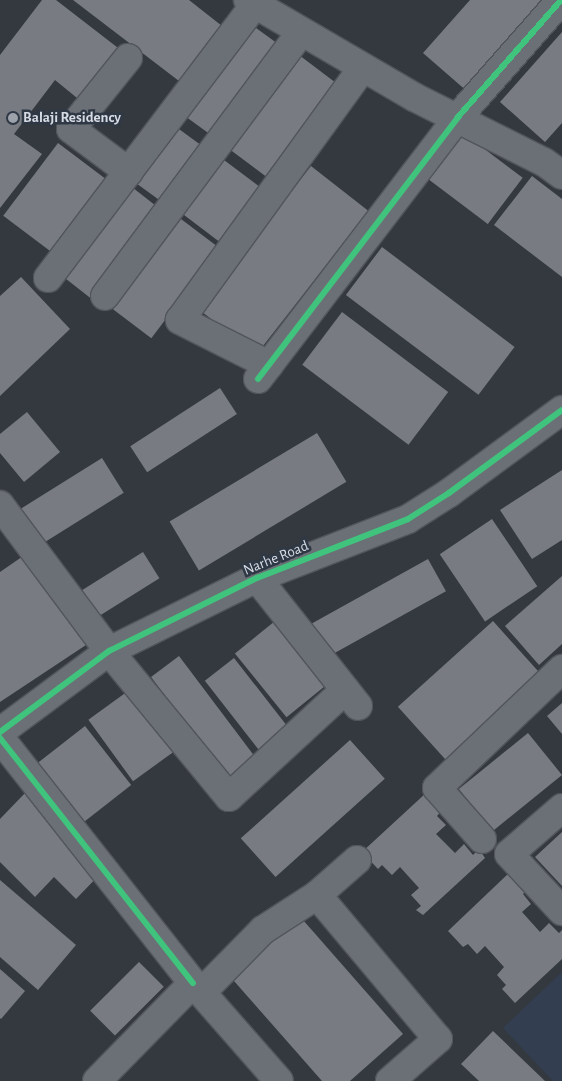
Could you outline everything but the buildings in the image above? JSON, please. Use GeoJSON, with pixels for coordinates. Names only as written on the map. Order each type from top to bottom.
{"type":"FeatureCollection","features":[{"type":"Feature","properties":{"kind":"street"},"geometry":{"type":"LineString","coordinates":[[362,67],[180,320],[264,372],[458,118],[561,0]]}},
{"type":"Feature","properties":{"kind":"street"},"geometry":{"type":"LineString","coordinates":[[48,278],[129,172],[251,2],[362,67],[544,162],[562,175]]}},
{"type":"Feature","properties":{"kind":"street"},"geometry":{"type":"LineString","coordinates":[[105,296],[301,32]]}},
{"type":"Feature","properties":{"kind":"street"},"geometry":{"type":"LineString","coordinates":[[128,58],[70,129],[129,172]]}},
{"type":"Feature","properties":{"kind":"street","name":"Narhe Road"},"geometry":{"type":"LineString","coordinates":[[0,732],[109,651],[257,578],[408,519],[449,493],[562,410]]}},
{"type":"Feature","properties":{"kind":"street"},"geometry":{"type":"LineString","coordinates":[[0,505],[109,651],[228,797],[351,698],[257,578]]}},
{"type":"Feature","properties":{"kind":"street"},"geometry":{"type":"LineString","coordinates":[[482,839],[437,788],[562,669]]}},
{"type":"Feature","properties":{"kind":"street"},"geometry":{"type":"LineString","coordinates":[[0,738],[198,987],[280,1081]]}},
{"type":"Feature","properties":{"kind":"street"},"geometry":{"type":"LineString","coordinates":[[562,808],[509,854],[562,911]]}},
{"type":"Feature","properties":{"kind":"street"},"geometry":{"type":"LineString","coordinates":[[97,1081],[198,987],[263,930],[317,895],[357,860]]}},
{"type":"Feature","properties":{"kind":"street"},"geometry":{"type":"LineString","coordinates":[[317,895],[438,1039],[390,1081]]}},
{"type":"Feature","properties":{"kind":"shaded area"},"geometry":{"type":"Polygon","coordinates":[[[562,972],[562,1081],[553,1081],[503,1028],[562,972]]]}},
{"type":"Feature","properties":{"kind":"cycle path"},"geometry":{"type":"LineString","coordinates":[[258,379],[458,117],[561,0]]}},
{"type":"Feature","properties":{"kind":"cycle path"},"geometry":{"type":"LineString","coordinates":[[0,732],[109,651],[257,578],[408,519],[449,493],[562,410]]}},
{"type":"Feature","properties":{"kind":"cycle path"},"geometry":{"type":"LineString","coordinates":[[0,738],[193,983]]}},
{"type":"Feature","properties":{"kind":"place","name":"Balaji Residency"},"geometry":{"type":"Point","coordinates":[13,118]}}]}
